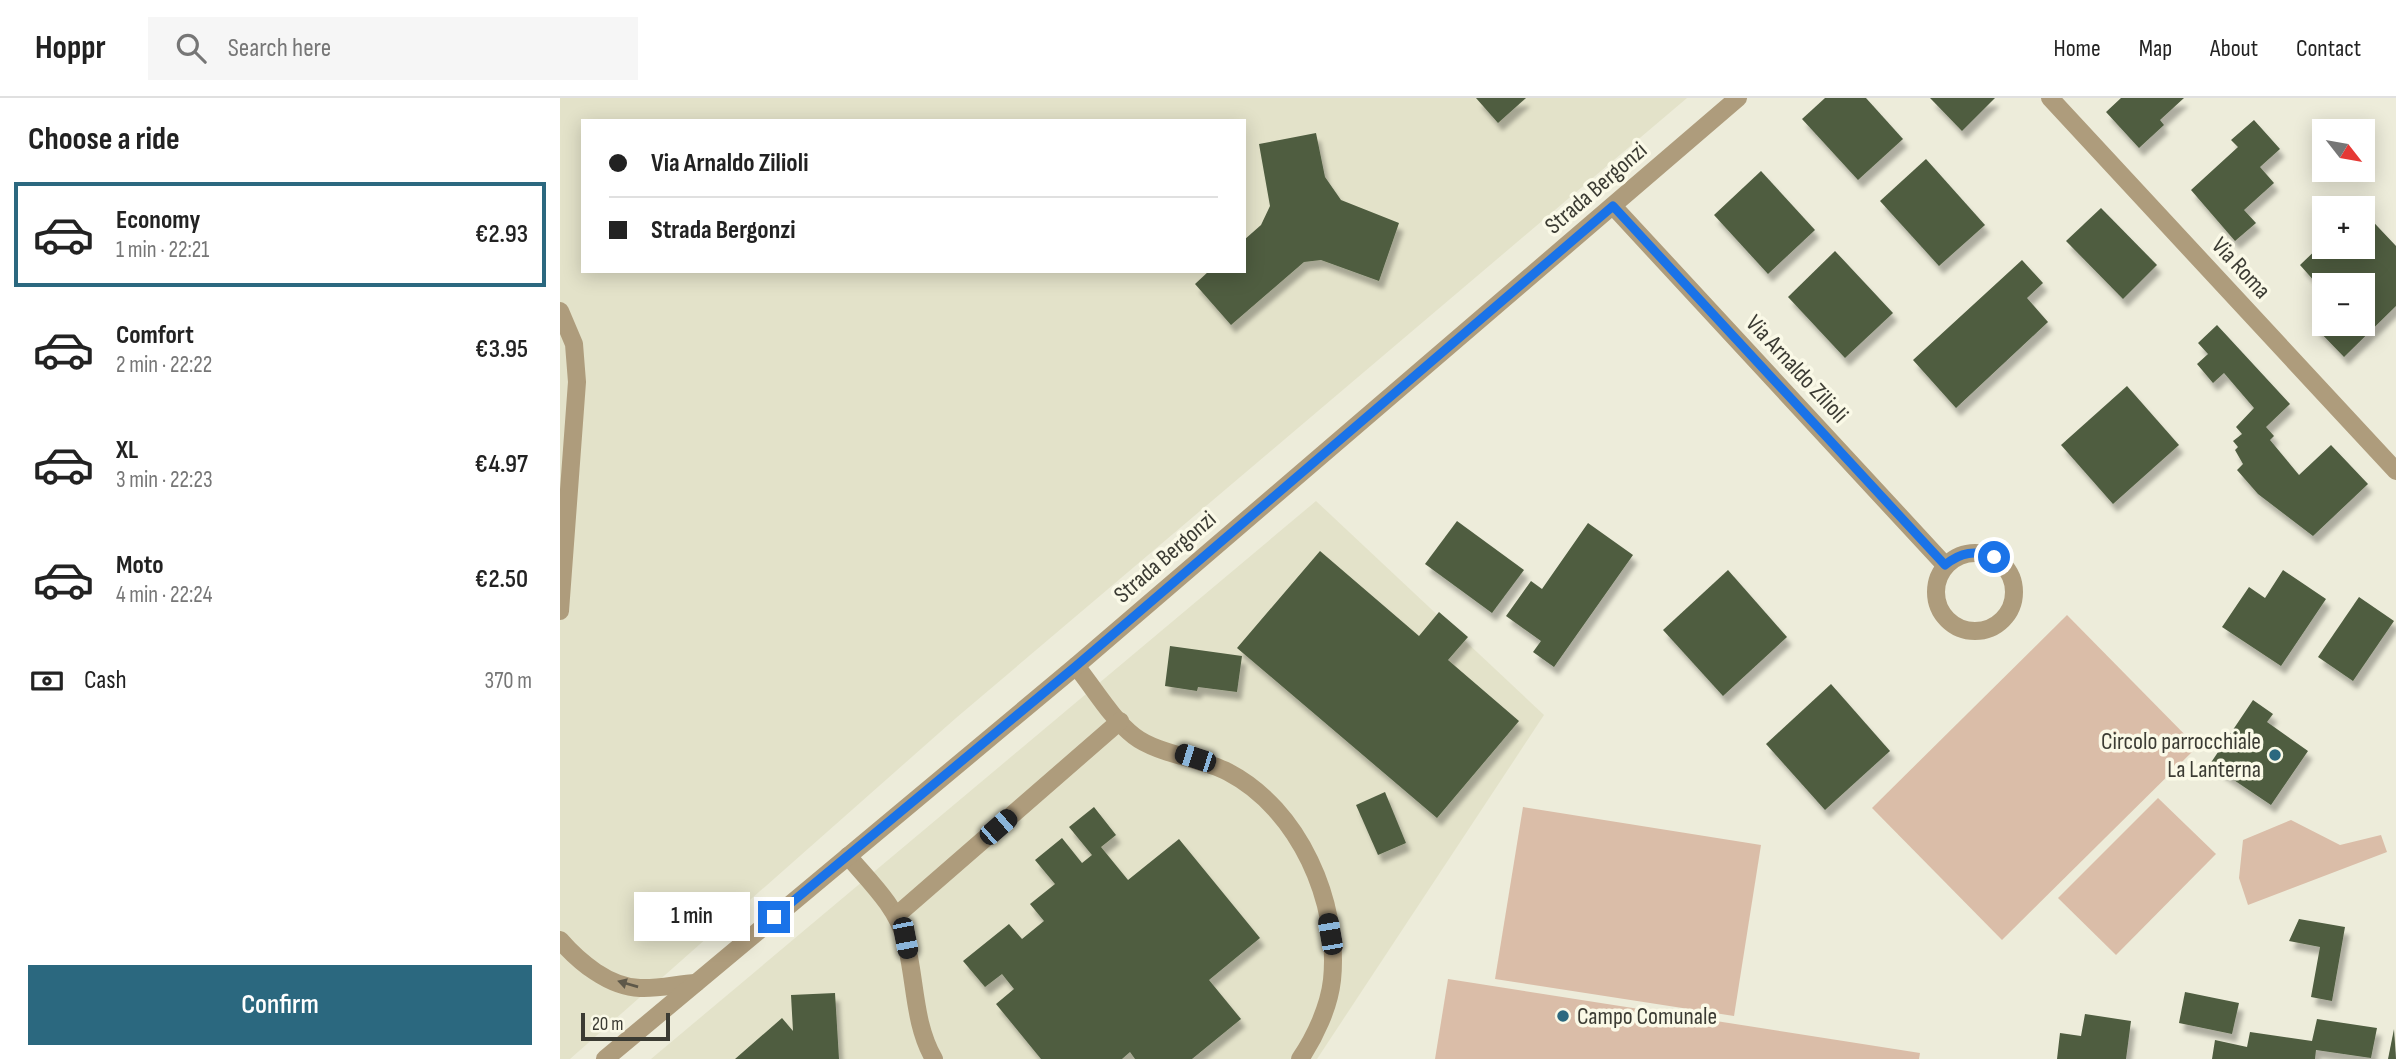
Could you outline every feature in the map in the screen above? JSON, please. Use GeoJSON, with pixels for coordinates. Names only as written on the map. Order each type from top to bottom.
{"type":"FeatureCollection","features":[{"type":"Feature","properties":{"kind":"street","name":"Strada Bergonzi"},"geometry":{"type":"LineString","coordinates":[[614,1055],[696,983],[1076,666],[1738,98]]}},
{"type":"Feature","properties":{"kind":"street","name":"Via Roma"},"geometry":{"type":"LineString","coordinates":[[2050,98],[2396,471]]}},
{"type":"Feature","properties":{"kind":"street","name":"Via Arnaldo Zilioli"},"geometry":{"type":"LineString","coordinates":[[1613,206],[1945,565]]}},
{"type":"Feature","properties":{"kind":"street"},"geometry":{"type":"LineString","coordinates":[[560,311],[574,344],[577,382],[560,611]]}},
{"type":"Feature","properties":{"kind":"street"},"geometry":{"type":"LineString","coordinates":[[1968,552],[1994,557],[2011,577],[2014,590],[2007,615],[1986,630],[1960,629],[1949,622],[1941,613],[1935,588],[1945,565],[1968,552]]}},
{"type":"Feature","properties":{"kind":"street"},"geometry":{"type":"LineString","coordinates":[[1076,666],[1135,737],[1229,772],[1261,794],[1282,817],[1307,857],[1324,894],[1330,934],[1332,981],[1321,1018],[1300,1059]]}},
{"type":"Feature","properties":{"kind":"street"},"geometry":{"type":"LineString","coordinates":[[897,915],[1120,721]]}},
{"type":"Feature","properties":{"kind":"street"},"geometry":{"type":"LineString","coordinates":[[848,856],[897,915],[905,938],[919,1020],[934,1059]]}},
{"type":"Feature","properties":{"kind":"street"},"geometry":{"type":"LineString","coordinates":[[560,940],[573,955],[604,977],[638,988],[696,983]]}},
{"type":"Feature","properties":{"kind":"shaded area"},"geometry":{"type":"Polygon","coordinates":[[[560,98],[1687,98],[956,718],[570,1059],[560,1059],[560,98]]]}},
{"type":"Feature","properties":{"kind":"shaded area"},"geometry":{"type":"Polygon","coordinates":[[[1316,501],[1544,715],[1317,1059],[651,1059],[1316,501]]]}},
{"type":"Feature","properties":{"kind":"shaded area"},"geometry":{"type":"Polygon","coordinates":[[[2067,615],[2197,747],[2002,940],[1872,808],[2067,615]]]}},
{"type":"Feature","properties":{"kind":"shaded area"},"geometry":{"type":"Polygon","coordinates":[[[2158,798],[2216,854],[2116,955],[2058,898],[2158,798]]]}},
{"type":"Feature","properties":{"kind":"shaded area"},"geometry":{"type":"Polygon","coordinates":[[[1523,807],[1761,845],[1734,1016],[1495,979],[1523,807]]]}},
{"type":"Feature","properties":{"kind":"shaded area"},"geometry":{"type":"Polygon","coordinates":[[[2291,820],[2340,845],[2381,835],[2387,852],[2248,905],[2239,878],[2243,840],[2291,820]]]}},
{"type":"Feature","properties":{"kind":"shaded area","name":"Campo Comunale"},"geometry":{"type":"Polygon","coordinates":[[[1448,979],[1920,1053],[1919,1059],[1435,1059],[1448,979]]]}},
{"type":"Feature","properties":{"kind":"building"},"geometry":{"type":"Polygon","coordinates":[[[1476,98],[1526,98],[1498,123],[1476,98]]]}},
{"type":"Feature","properties":{"kind":"building"},"geometry":{"type":"Polygon","coordinates":[[[1825,98],[1866,98],[1903,139],[1858,180],[1802,119],[1825,98]]]}},
{"type":"Feature","properties":{"kind":"building"},"geometry":{"type":"Polygon","coordinates":[[[1930,98],[1995,98],[1962,131],[1930,98]]]}},
{"type":"Feature","properties":{"kind":"building"},"geometry":{"type":"Polygon","coordinates":[[[2121,98],[2184,98],[2160,120],[2164,125],[2139,148],[2106,112],[2121,98]]]}},
{"type":"Feature","properties":{"kind":"building"},"geometry":{"type":"Polygon","coordinates":[[[2254,120],[2280,149],[2260,167],[2274,183],[2244,210],[2256,223],[2235,241],[2191,190],[2238,147],[2231,140],[2254,120]]]}},
{"type":"Feature","properties":{"kind":"building"},"geometry":{"type":"Polygon","coordinates":[[[1316,133],[1325,177],[1341,200],[1399,223],[1379,281],[1321,260],[1304,262],[1231,325],[1195,284],[1207,273],[1246,273],[1246,238],[1261,225],[1270,206],[1259,144],[1316,133]]]}},
{"type":"Feature","properties":{"kind":"building"},"geometry":{"type":"Polygon","coordinates":[[[1926,159],[1985,225],[1939,266],[1880,201],[1926,159]]]}},
{"type":"Feature","properties":{"kind":"building"},"geometry":{"type":"Polygon","coordinates":[[[1761,171],[1815,230],[1768,274],[1714,215],[1761,171]]]}},
{"type":"Feature","properties":{"kind":"building"},"geometry":{"type":"Polygon","coordinates":[[[2101,208],[2157,265],[2123,299],[2066,241],[2101,208]]]}},
{"type":"Feature","properties":{"kind":"building"},"geometry":{"type":"Polygon","coordinates":[[[2375,224],[2396,246],[2396,306],[2375,327],[2375,273],[2312,273],[2312,278],[2300,265],[2312,254],[2312,259],[2375,259],[2375,224]]]}},
{"type":"Feature","properties":{"kind":"building"},"geometry":{"type":"Polygon","coordinates":[[[1835,251],[1893,313],[1845,358],[1788,297],[1835,251]]]}},
{"type":"Feature","properties":{"kind":"building"},"geometry":{"type":"Polygon","coordinates":[[[2022,260],[2043,283],[2027,298],[2048,322],[1956,408],[1913,360],[2022,260]]]}},
{"type":"Feature","properties":{"kind":"building"},"geometry":{"type":"Polygon","coordinates":[[[2217,325],[2290,404],[2266,427],[2274,436],[2270,440],[2299,475],[2331,445],[2368,484],[2313,536],[2258,494],[2237,470],[2243,464],[2235,450],[2238,447],[2233,441],[2242,434],[2236,427],[2254,408],[2224,373],[2213,383],[2197,364],[2208,354],[2198,343],[2217,325]]]}},
{"type":"Feature","properties":{"kind":"building"},"geometry":{"type":"Polygon","coordinates":[[[2324,336],[2365,336],[2344,357],[2324,336]]]}},
{"type":"Feature","properties":{"kind":"building"},"geometry":{"type":"Polygon","coordinates":[[[2127,386],[2179,445],[2113,504],[2061,445],[2127,386]]]}},
{"type":"Feature","properties":{"kind":"building"},"geometry":{"type":"Polygon","coordinates":[[[1457,521],[1524,570],[1492,613],[1425,564],[1457,521]]]}},
{"type":"Feature","properties":{"kind":"building"},"geometry":{"type":"Polygon","coordinates":[[[1588,523],[1633,555],[1554,667],[1533,652],[1541,641],[1506,616],[1531,581],[1542,589],[1588,523]]]}},
{"type":"Feature","properties":{"kind":"building"},"geometry":{"type":"Polygon","coordinates":[[[1320,551],[1419,636],[1439,612],[1468,637],[1448,660],[1519,721],[1437,818],[1237,648],[1320,551]]]}},
{"type":"Feature","properties":{"kind":"building"},"geometry":{"type":"Polygon","coordinates":[[[1728,570],[1787,637],[1723,696],[1663,630],[1728,570]]]}},
{"type":"Feature","properties":{"kind":"building"},"geometry":{"type":"Polygon","coordinates":[[[2283,570],[2326,599],[2281,666],[2222,627],[2249,587],[2265,598],[2283,570]]]}},
{"type":"Feature","properties":{"kind":"building"},"geometry":{"type":"Polygon","coordinates":[[[2359,597],[2394,621],[2353,681],[2318,657],[2359,597]]]}},
{"type":"Feature","properties":{"kind":"building"},"geometry":{"type":"Polygon","coordinates":[[[1170,646],[1242,656],[1237,692],[1198,687],[1197,691],[1165,686],[1170,646]]]}},
{"type":"Feature","properties":{"kind":"building"},"geometry":{"type":"Polygon","coordinates":[[[1831,684],[1890,751],[1825,810],[1766,744],[1831,684]]]}},
{"type":"Feature","properties":{"kind":"building"},"geometry":{"type":"Polygon","coordinates":[[[2253,700],[2273,714],[2267,722],[2308,751],[2271,805],[2210,764],[2253,700]]]}},
{"type":"Feature","properties":{"kind":"building"},"geometry":{"type":"Polygon","coordinates":[[[1385,792],[1406,843],[1378,855],[1356,805],[1385,792]]]}},
{"type":"Feature","properties":{"kind":"building"},"geometry":{"type":"Polygon","coordinates":[[[1094,807],[1116,835],[1101,847],[1128,880],[1179,839],[1260,938],[1209,980],[1241,1019],[1192,1059],[1135,1059],[1130,1052],[1122,1059],[1041,1059],[996,1004],[1014,989],[1002,974],[985,987],[963,961],[1009,924],[1022,939],[1044,921],[1030,904],[1055,884],[1035,860],[1062,838],[1082,863],[1092,855],[1069,827],[1094,807]]]}},
{"type":"Feature","properties":{"kind":"building"},"geometry":{"type":"Polygon","coordinates":[[[2299,919],[2345,927],[2332,1001],[2311,997],[2320,947],[2289,941],[2299,919]]]}},
{"type":"Feature","properties":{"kind":"building"},"geometry":{"type":"Polygon","coordinates":[[[2185,992],[2239,1003],[2232,1034],[2179,1023],[2185,992]]]}},
{"type":"Feature","properties":{"kind":"building"},"geometry":{"type":"Polygon","coordinates":[[[835,993],[839,1059],[735,1059],[782,1018],[793,1031],[791,995],[835,993]]]}},
{"type":"Feature","properties":{"kind":"building"},"geometry":{"type":"Polygon","coordinates":[[[2085,1014],[2131,1021],[2126,1059],[2057,1059],[2060,1033],[2081,1036],[2085,1014]]]}},
{"type":"Feature","properties":{"kind":"building"},"geometry":{"type":"Polygon","coordinates":[[[2317,1019],[2377,1028],[2371,1058],[2316,1050],[2315,1059],[2212,1059],[2215,1040],[2247,1047],[2250,1032],[2312,1041],[2317,1019]]]}},
{"type":"Feature","properties":{"kind":"building"},"geometry":{"type":"Polygon","coordinates":[[[2394,1029],[2396,1059],[2388,1059],[2394,1029]]]}},
{"type":"Feature","properties":{"kind":"place","name":"Circolo parrocchiale La Lanterna"},"geometry":{"type":"Point","coordinates":[2275,755]}},
{"type":"Feature","properties":{"kind":"place","name":"Campo Comunale"},"geometry":{"type":"Point","coordinates":[1563,1016]}},
{"type":"Feature","properties":{"kind":"route"},"geometry":{"type":"LineString","coordinates":[[774,917],[1076,666],[1613,206],[1945,565],[1968,552],[1994,557]]}}]}
